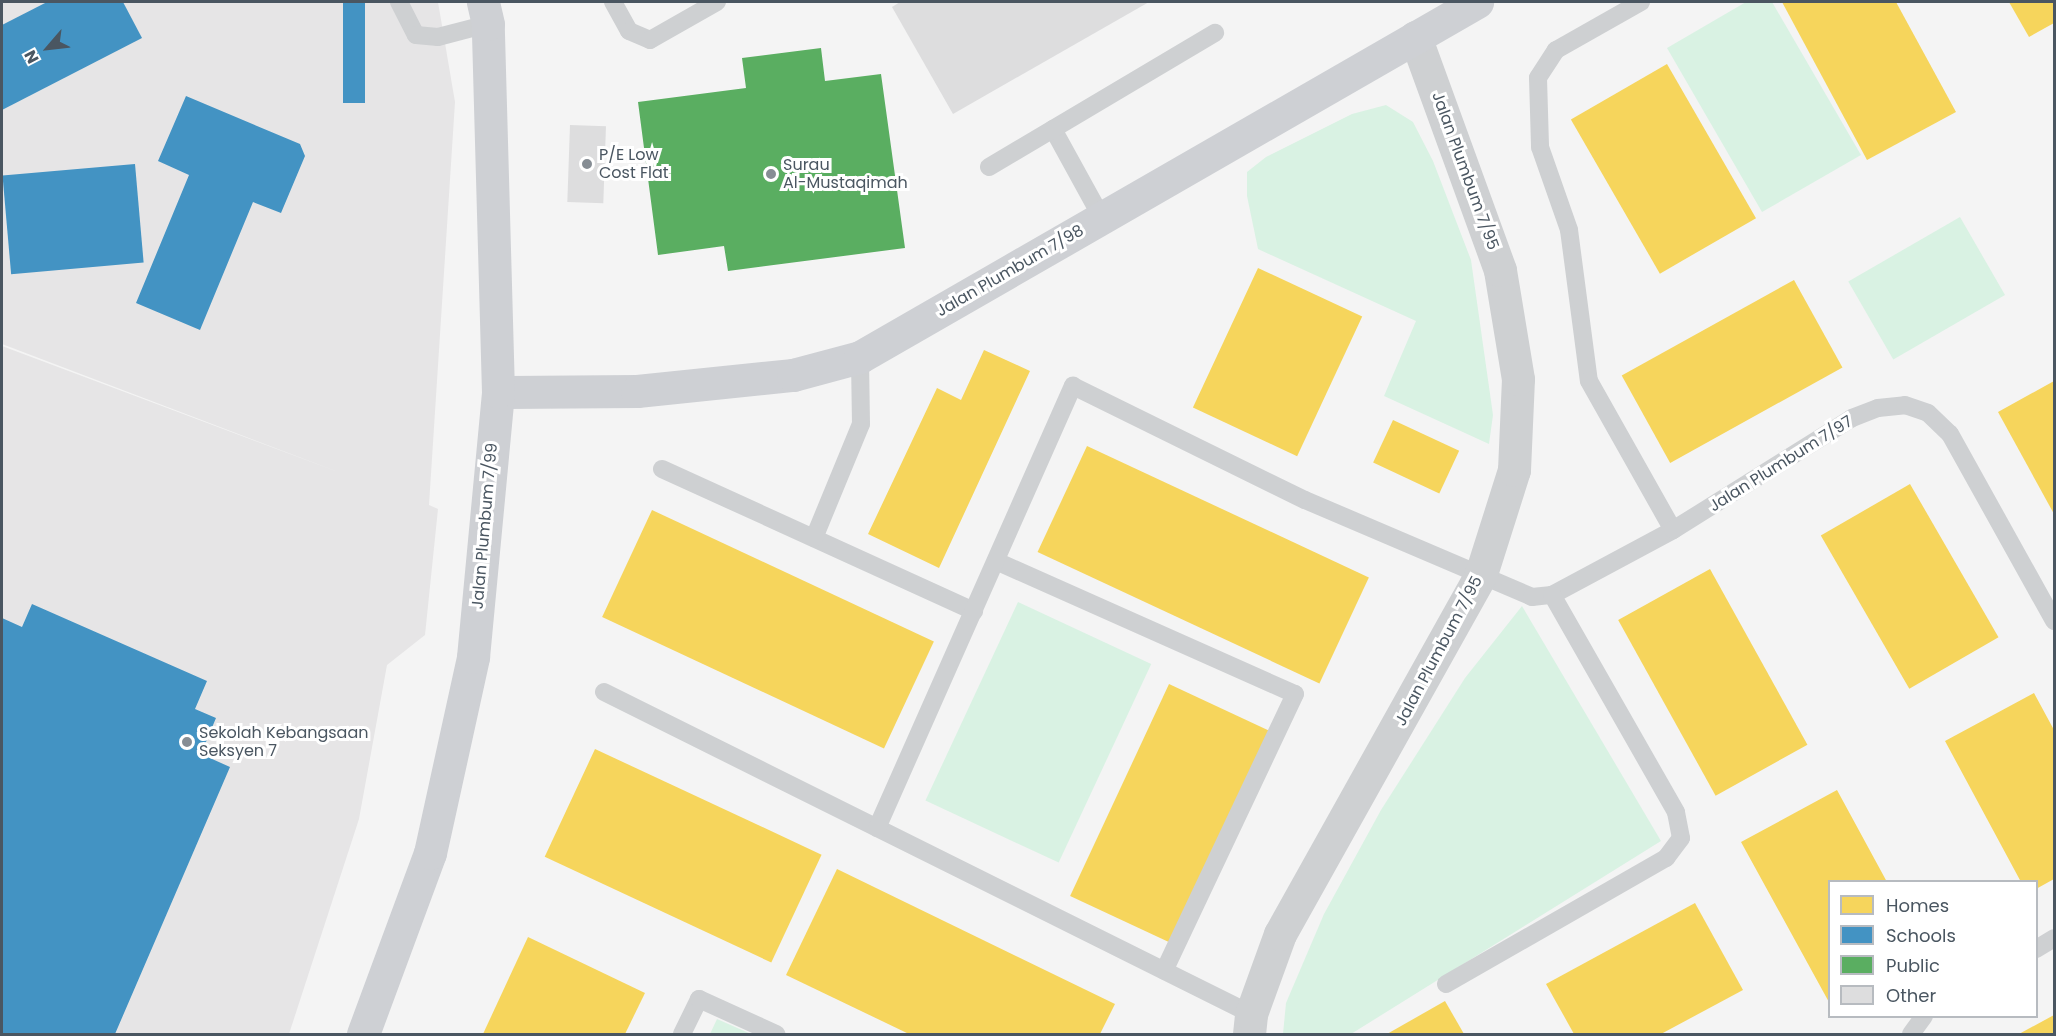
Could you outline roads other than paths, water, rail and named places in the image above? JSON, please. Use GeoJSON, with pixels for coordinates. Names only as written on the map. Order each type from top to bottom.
{"type":"FeatureCollection","features":[{"type":"Feature","properties":{"kind":"street","name":"Jalan Plumbum 7/98"},"geometry":{"type":"LineString","coordinates":[[498,392],[637,391],[793,375],[860,357],[1477,2]]}},
{"type":"Feature","properties":{"kind":"street","name":"Jalan Plumbum 7/99"},"geometry":{"type":"LineString","coordinates":[[363,1035],[430,853],[473,657],[498,392],[485,13]]}},
{"type":"Feature","properties":{"kind":"street","name":"Jalan Plumbum 7/95"},"geometry":{"type":"LineString","coordinates":[[1250,1024],[1280,934],[1481,574],[1514,470],[1518,380],[1500,270],[1415,37]]}},
{"type":"Feature","properties":{"kind":"lane"},"geometry":{"type":"LineString","coordinates":[[399,2],[416,35],[438,37],[485,13]]}},
{"type":"Feature","properties":{"kind":"lane"},"geometry":{"type":"LineString","coordinates":[[613,2],[629,31],[650,40],[717,2]]}},
{"type":"Feature","properties":{"kind":"lane"},"geometry":{"type":"LineString","coordinates":[[1641,2],[1556,50],[1538,78],[1540,147],[1569,231],[1588,381],[1673,530]]}},
{"type":"Feature","properties":{"kind":"lane"},"geometry":{"type":"LineString","coordinates":[[988,166],[1215,33]]}},
{"type":"Feature","properties":{"kind":"lane"},"geometry":{"type":"LineString","coordinates":[[1053,129],[1102,218]]}},
{"type":"Feature","properties":{"kind":"lane"},"geometry":{"type":"LineString","coordinates":[[814,538],[861,424],[860,357]]}},
{"type":"Feature","properties":{"kind":"lane"},"geometry":{"type":"LineString","coordinates":[[877,828],[1073,386],[1305,500],[1532,597],[1552,595],[1676,812],[1681,838],[1666,858],[1446,984]]}},
{"type":"Feature","properties":{"kind":"lane","name":"Jalan Plumbum 7/97"},"geometry":{"type":"LineString","coordinates":[[1552,595],[1673,530],[1852,418],[1878,408],[1905,405],[1928,413],[1950,434],[2055,621]]}},
{"type":"Feature","properties":{"kind":"lane"},"geometry":{"type":"LineString","coordinates":[[662,469],[974,611]]}},
{"type":"Feature","properties":{"kind":"lane"},"geometry":{"type":"LineString","coordinates":[[996,561],[1296,694],[1164,971]]}},
{"type":"Feature","properties":{"kind":"lane"},"geometry":{"type":"LineString","coordinates":[[604,692],[1164,971],[1250,1024]]}},
{"type":"Feature","properties":{"kind":"lane"},"geometry":{"type":"LineString","coordinates":[[2038,947],[2055,938]]}},
{"type":"Feature","properties":{"kind":"lane"},"geometry":{"type":"LineString","coordinates":[[682,1035],[699,999],[777,1035]]}},
{"type":"Feature","properties":{"kind":"lane"},"geometry":{"type":"LineString","coordinates":[[1911,1035],[1923,1018]]}},
{"type":"Feature","properties":{"kind":"place","name":"P/E Low Cost Flat"},"geometry":{"type":"Point","coordinates":[587,164]}},
{"type":"Feature","properties":{"kind":"place","name":"Surau Al-Mustaqimah"},"geometry":{"type":"Point","coordinates":[771,174]}},
{"type":"Feature","properties":{"kind":"place","name":"Sekolah Kebangsaan Seksyen 7"},"geometry":{"type":"Point","coordinates":[187,742]}}]}
